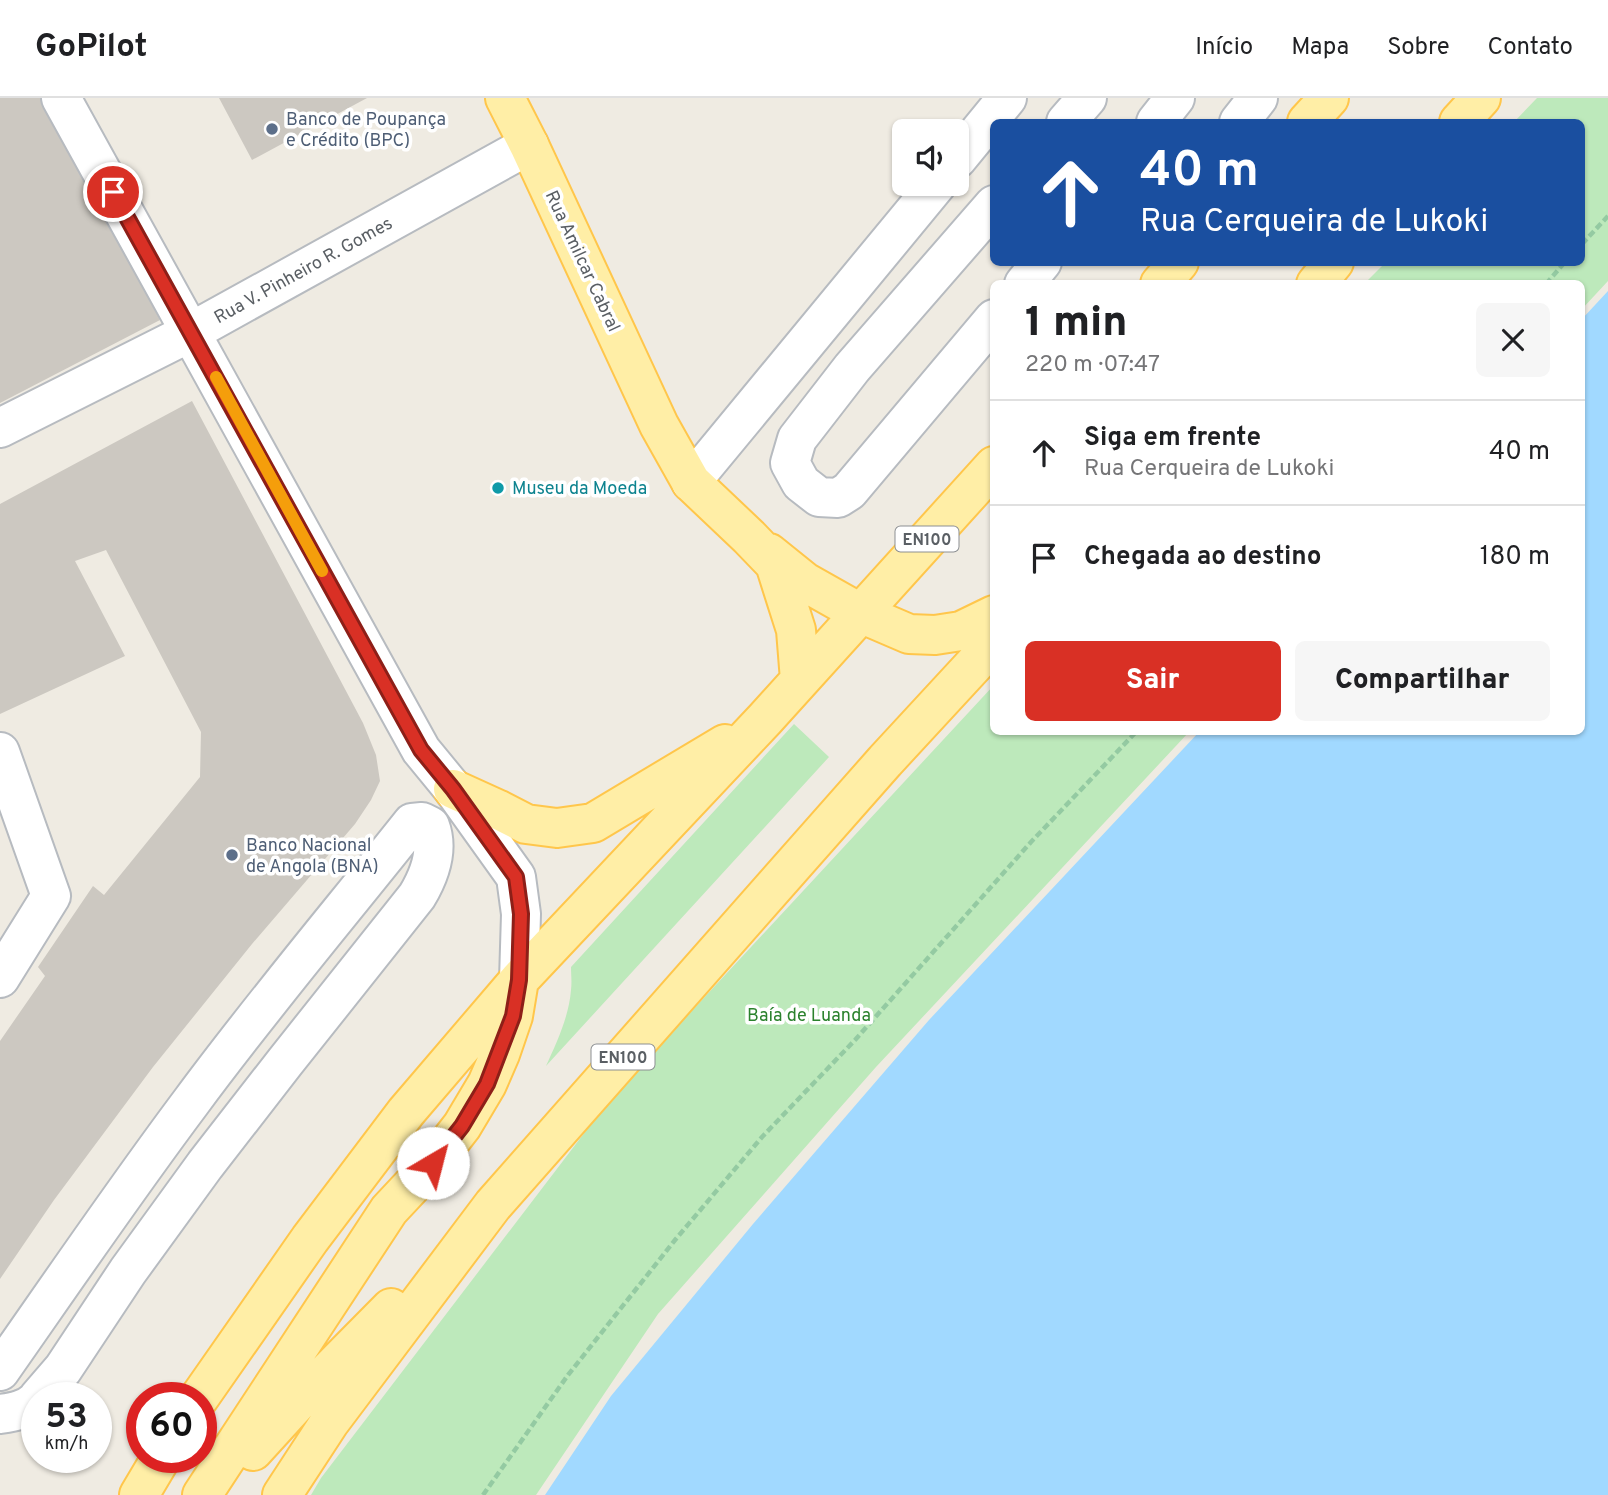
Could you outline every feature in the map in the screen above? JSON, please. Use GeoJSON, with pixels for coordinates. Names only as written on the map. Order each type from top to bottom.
{"type":"FeatureCollection","features":[{"type":"Feature","properties":{"kind":"main road","name":"Rua Amilcar Cabral"},"geometry":{"type":"LineString","coordinates":[[505,98],[659,425],[691,482],[749,537]]}},
{"type":"Feature","properties":{"kind":"main road"},"geometry":{"type":"LineString","coordinates":[[1310,119],[1329,98]]}},
{"type":"Feature","properties":{"kind":"main road"},"geometry":{"type":"LineString","coordinates":[[1462,119],[1481,98]]}},
{"type":"Feature","properties":{"kind":"main road"},"geometry":{"type":"LineString","coordinates":[[1163,280],[1176,266]]}},
{"type":"Feature","properties":{"kind":"main road"},"geometry":{"type":"LineString","coordinates":[[1319,280],[1332,266]]}},
{"type":"Feature","properties":{"kind":"main road","name":"EN100"},"geometry":{"type":"LineString","coordinates":[[210,1382],[310,1239],[406,1112],[519,980],[765,719],[990,470]]}},
{"type":"Feature","properties":{"kind":"main road"},"geometry":{"type":"LineString","coordinates":[[749,537],[805,582],[860,613],[909,634],[935,635],[961,631],[990,617]]}},
{"type":"Feature","properties":{"kind":"main road"},"geometry":{"type":"LineString","coordinates":[[749,537],[775,564],[796,630],[800,680]]}},
{"type":"Feature","properties":{"kind":"main road","name":"EN100"},"geometry":{"type":"LineString","coordinates":[[282,1495],[329,1423],[493,1205],[885,761],[990,647]]}},
{"type":"Feature","properties":{"kind":"main road"},"geometry":{"type":"LineString","coordinates":[[453,789],[526,824],[557,828],[593,822],[765,719]]}},
{"type":"Feature","properties":{"kind":"main road"},"geometry":{"type":"LineString","coordinates":[[202,1495],[389,1210],[433,1163],[462,1126],[487,1084],[500,1054],[513,1016],[519,980]]}},
{"type":"Feature","properties":{"kind":"main road"},"geometry":{"type":"LineString","coordinates":[[210,1495],[493,1205]]}},
{"type":"Feature","properties":{"kind":"main road"},"geometry":{"type":"LineString","coordinates":[[139,1495],[152,1473]]}},
{"type":"Feature","properties":{"kind":"street"},"geometry":{"type":"LineString","coordinates":[[0,1371],[123,1194],[192,1101],[412,823],[430,797],[436,772],[421,750],[61,98]]}},
{"type":"Feature","properties":{"kind":"street"},"geometry":{"type":"LineString","coordinates":[[969,144],[1007,98]]}},
{"type":"Feature","properties":{"kind":"street"},"geometry":{"type":"LineString","coordinates":[[1069,119],[1087,98]]}},
{"type":"Feature","properties":{"kind":"street"},"geometry":{"type":"LineString","coordinates":[[1158,119],[1175,98]]}},
{"type":"Feature","properties":{"kind":"street"},"geometry":{"type":"LineString","coordinates":[[1240,119],[1258,98]]}},
{"type":"Feature","properties":{"kind":"street","name":"Rua V. Pinheiro R. Gomes"},"geometry":{"type":"LineString","coordinates":[[0,428],[191,332],[529,145]]}},
{"type":"Feature","properties":{"kind":"street"},"geometry":{"type":"LineString","coordinates":[[691,482],[927,196]]}},
{"type":"Feature","properties":{"kind":"street"},"geometry":{"type":"LineString","coordinates":[[990,210],[852,368],[797,439],[790,463],[801,483],[819,497],[838,498],[849,491],[990,324]]}},
{"type":"Feature","properties":{"kind":"street"},"geometry":{"type":"LineString","coordinates":[[1027,280],[1039,266]]}},
{"type":"Feature","properties":{"kind":"street"},"geometry":{"type":"LineString","coordinates":[[421,750],[453,789],[516,877],[521,914],[519,980]]}},
{"type":"Feature","properties":{"kind":"street"},"geometry":{"type":"LineString","coordinates":[[0,752],[51,896],[0,978]]}},
{"type":"Feature","properties":{"kind":"street"},"geometry":{"type":"LineString","coordinates":[[52,1382],[205,1165],[417,896],[429,873],[434,835],[430,826],[422,822],[412,823]]}},
{"type":"Feature","properties":{"kind":"street"},"geometry":{"type":"LineString","coordinates":[[0,1414],[21,1410]]}},
{"type":"Feature","properties":{"kind":"path"},"geometry":{"type":"LineString","coordinates":[[1585,241],[1608,216]]}},
{"type":"Feature","properties":{"kind":"path"},"geometry":{"type":"LineString","coordinates":[[1549,280],[1562,266]]}},
{"type":"Feature","properties":{"kind":"path"},"geometry":{"type":"LineString","coordinates":[[483,1495],[568,1375],[675,1240],[762,1137],[855,1041],[1031,842],[1133,735]]}},
{"type":"Feature","properties":{"kind":"green space"},"geometry":{"type":"Polygon","coordinates":[[[1537,98],[1608,98],[1608,281],[1585,306],[1585,280],[1368,280],[1382,266],[1585,266],[1585,119],[1517,119],[1537,98]]]}},
{"type":"Feature","properties":{"kind":"green space","name":"Baía de Luanda"},"geometry":{"type":"Polygon","coordinates":[[[990,689],[990,735],[1186,735],[876,1067],[658,1314],[536,1495],[311,1495],[321,1478],[611,1098],[990,689]]]}},
{"type":"Feature","properties":{"kind":"green space"},"geometry":{"type":"Polygon","coordinates":[[[794,724],[829,757],[546,1066],[568,1009],[571,967],[794,724]]]}},
{"type":"Feature","properties":{"kind":"water"},"geometry":{"type":"Polygon","coordinates":[[[1608,291],[1608,1495],[545,1495],[611,1396],[753,1224],[929,1020],[1196,735],[1585,735],[1585,316],[1608,291]]]}},
{"type":"Feature","properties":{"kind":"building"},"geometry":{"type":"Polygon","coordinates":[[[0,98],[45,98],[160,320],[0,403],[0,98]]]}},
{"type":"Feature","properties":{"kind":"building","name":"Banco de Poupança e Crédito (BPC)"},"geometry":{"type":"Polygon","coordinates":[[[219,98],[367,98],[252,160],[219,98]]]}},
{"type":"Feature","properties":{"kind":"building","name":"Banco Nacional de Angola (BNA)"},"geometry":{"type":"Polygon","coordinates":[[[192,401],[363,723],[376,755],[380,781],[355,824],[252,944],[153,1067],[54,1200],[0,1279],[0,1041],[45,976],[38,967],[93,886],[104,895],[200,777],[201,732],[106,550],[75,561],[125,656],[0,714],[0,504],[192,401]]]}},
{"type":"Feature","properties":{"kind":"slow traffic"},"geometry":{"type":"LineString","coordinates":[[216,377],[322,571]]}},
{"type":"Feature","properties":{"kind":"place","name":"Banco de Poupança e Crédito (BPC)"},"geometry":{"type":"Point","coordinates":[272,129]}},
{"type":"Feature","properties":{"kind":"place","name":"Museu da Moeda"},"geometry":{"type":"Point","coordinates":[498,488]}},
{"type":"Feature","properties":{"kind":"place","name":"Banco Nacional de Angola (BNA)"},"geometry":{"type":"Point","coordinates":[232,855]}},
{"type":"Feature","properties":{"kind":"route"},"geometry":{"type":"LineString","coordinates":[[113,192],[421,750],[453,789],[516,877],[521,914],[519,980],[513,1016],[487,1084],[462,1126],[433,1163]]}}]}
